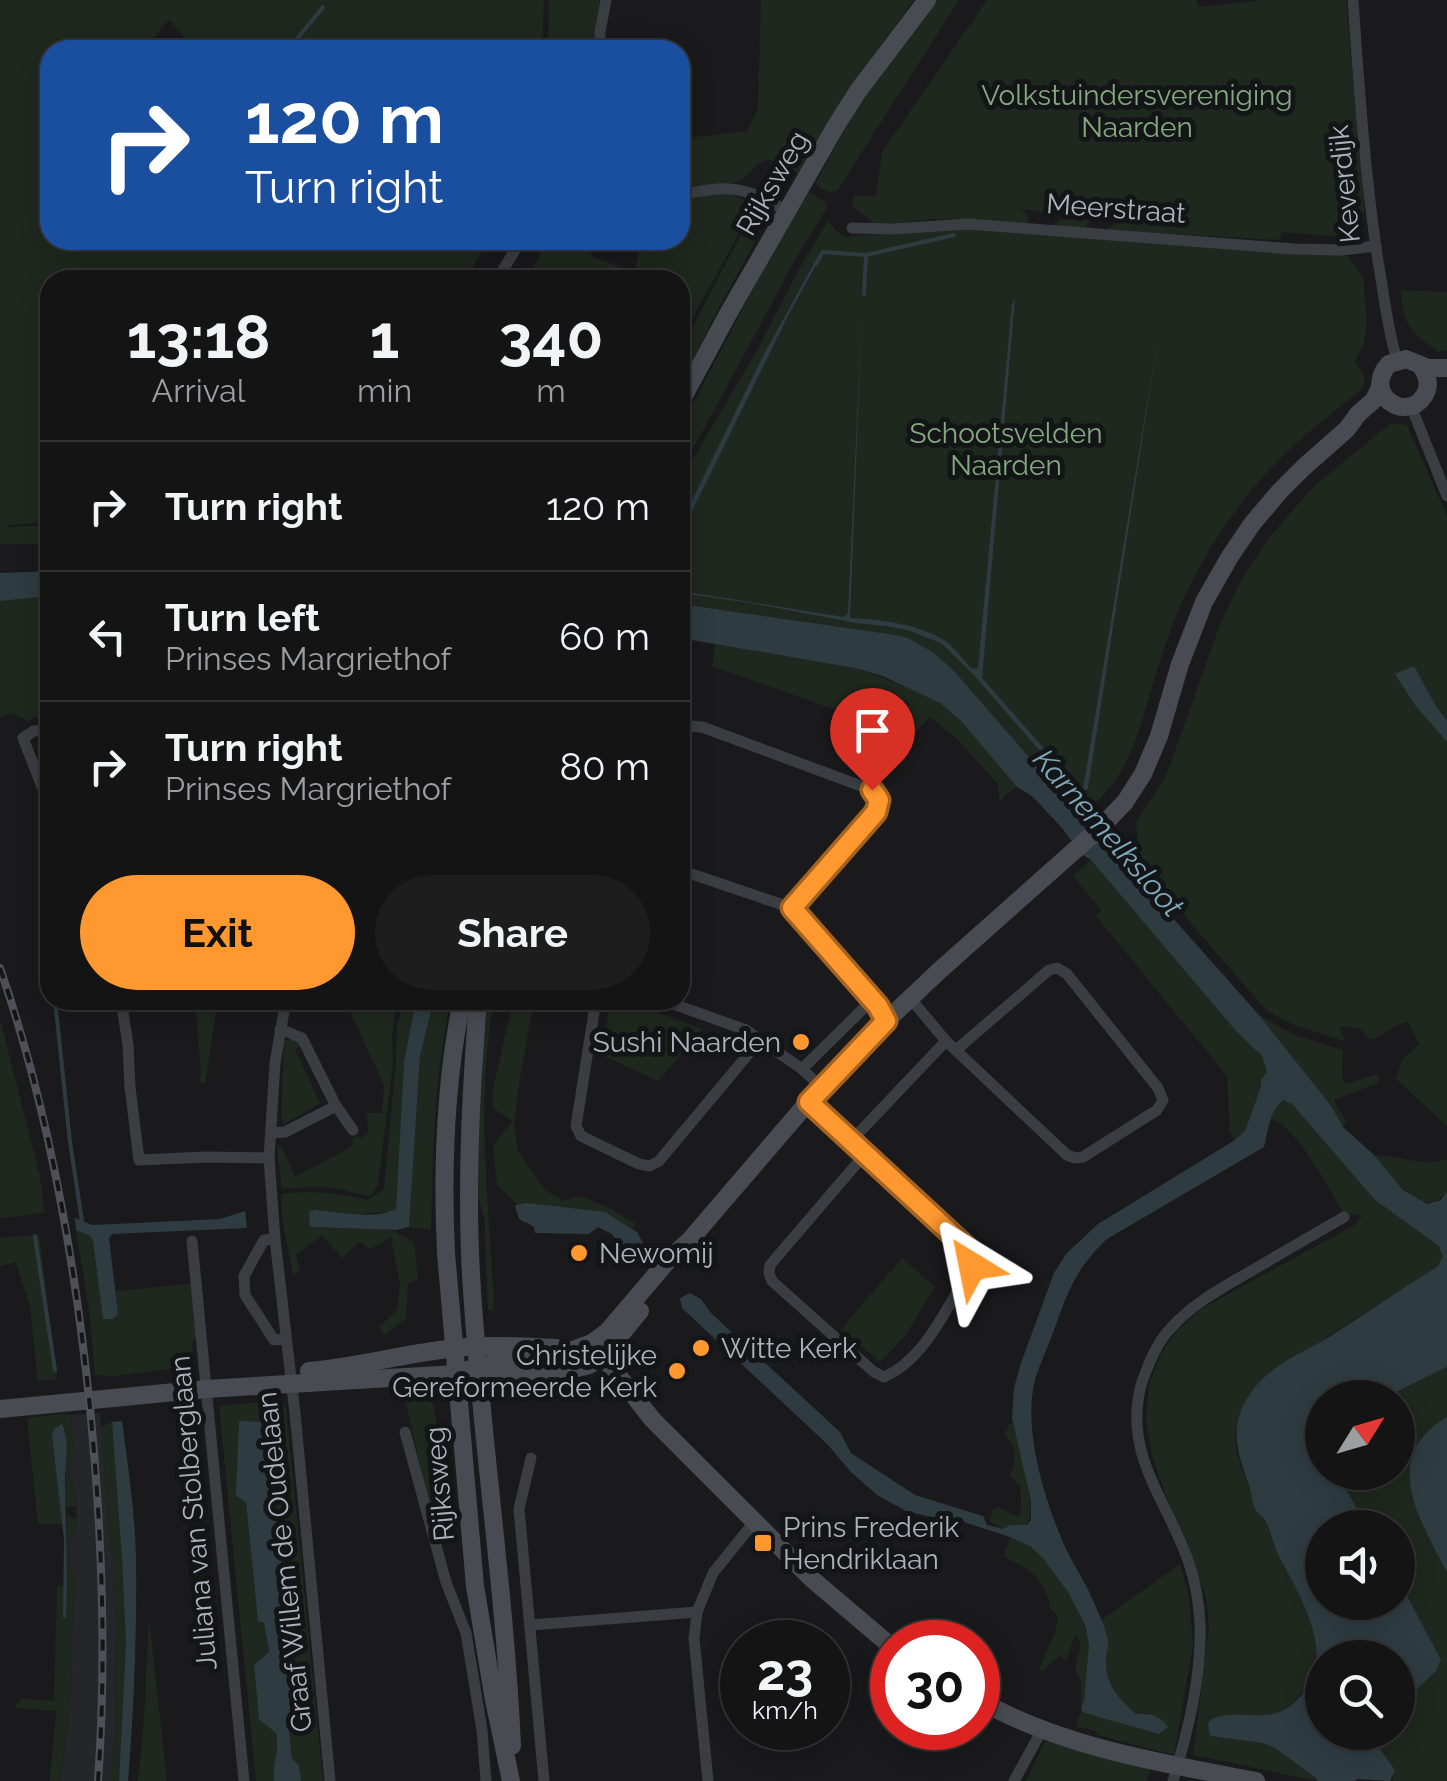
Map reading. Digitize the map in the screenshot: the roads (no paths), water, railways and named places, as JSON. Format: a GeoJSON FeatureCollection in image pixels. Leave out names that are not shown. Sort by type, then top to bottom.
{"type":"FeatureCollection","features":[{"type":"Feature","properties":{"kind":"main road","name":"Rijksweg"},"geometry":{"type":"LineString","coordinates":[[690,385],[858,91],[927,0]]}},
{"type":"Feature","properties":{"kind":"main road"},"geometry":{"type":"LineString","coordinates":[[1347,429],[1374,400],[1384,370],[1397,360],[1447,368]]}},
{"type":"Feature","properties":{"kind":"main road"},"geometry":{"type":"LineString","coordinates":[[1411,401],[1428,378],[1421,366]]}},
{"type":"Feature","properties":{"kind":"main road"},"geometry":{"type":"LineString","coordinates":[[0,1400],[33,1401],[291,1379],[479,1371],[504,1376],[589,1364],[593,1349],[607,1332],[815,1094],[910,998],[1125,802],[1160,736],[1204,602],[1252,524],[1280,491],[1347,429],[1382,409],[1411,401],[1447,379]]}},
{"type":"Feature","properties":{"kind":"main road"},"geometry":{"type":"LineString","coordinates":[[1380,386],[1384,396],[1411,401]]}},
{"type":"Feature","properties":{"kind":"main road","name":"Rijksweg"},"geometry":{"type":"LineString","coordinates":[[460,1010],[444,1160],[446,1253],[474,1586],[512,1781]]}},
{"type":"Feature","properties":{"kind":"main road","name":"Rijksweg"},"geometry":{"type":"LineString","coordinates":[[478,1010],[469,1186],[470,1263],[510,1691],[512,1781]]}},
{"type":"Feature","properties":{"kind":"main road"},"geometry":{"type":"LineString","coordinates":[[291,1379],[454,1348],[593,1349],[652,1419],[813,1580],[870,1628]]}},
{"type":"Feature","properties":{"kind":"main road"},"geometry":{"type":"LineString","coordinates":[[0,1409],[33,1401]]}},
{"type":"Feature","properties":{"kind":"main road"},"geometry":{"type":"LineString","coordinates":[[1000,1710],[1042,1730],[1175,1774],[1256,1781]]}},
{"type":"Feature","properties":{"kind":"street"},"geometry":{"type":"LineString","coordinates":[[600,40],[606,0]]}},
{"type":"Feature","properties":{"kind":"street","name":"Keverdijk"},"geometry":{"type":"LineString","coordinates":[[1353,0],[1376,246],[1397,360]]}},
{"type":"Feature","properties":{"kind":"street"},"geometry":{"type":"LineString","coordinates":[[690,193],[712,188],[742,189],[786,211]]}},
{"type":"Feature","properties":{"kind":"street","name":"Meerstraat"},"geometry":{"type":"LineString","coordinates":[[852,228],[894,230],[968,224],[1294,249],[1376,246]]}},
{"type":"Feature","properties":{"kind":"street"},"geometry":{"type":"LineString","coordinates":[[1411,401],[1447,496]]}},
{"type":"Feature","properties":{"kind":"street"},"geometry":{"type":"LineString","coordinates":[[690,726],[702,727],[872,790],[879,800],[876,812],[792,908]]}},
{"type":"Feature","properties":{"kind":"street"},"geometry":{"type":"LineString","coordinates":[[40,731],[24,738],[40,780]]}},
{"type":"Feature","properties":{"kind":"street"},"geometry":{"type":"LineString","coordinates":[[690,873],[792,908],[886,1021]]}},
{"type":"Feature","properties":{"kind":"street"},"geometry":{"type":"LineString","coordinates":[[852,1140],[895,1094],[951,1046],[1049,970],[1058,968],[1135,1059],[1163,1100],[1157,1110],[1083,1158],[1067,1155],[951,1046],[910,998]]}},
{"type":"Feature","properties":{"kind":"street"},"geometry":{"type":"LineString","coordinates":[[802,1069],[872,1000]]}},
{"type":"Feature","properties":{"kind":"street"},"geometry":{"type":"LineString","coordinates":[[123,1010],[139,1160],[270,1158]]}},
{"type":"Feature","properties":{"kind":"street","name":"Graaf Willem de Oudelaan"},"geometry":{"type":"LineString","coordinates":[[284,1010],[275,1063],[270,1158],[330,1781]]}},
{"type":"Feature","properties":{"kind":"street"},"geometry":{"type":"LineString","coordinates":[[594,1010],[577,1132],[650,1166],[659,1161],[761,1039]]}},
{"type":"Feature","properties":{"kind":"street"},"geometry":{"type":"LineString","coordinates":[[690,1010],[746,1030],[802,1069],[815,1094],[852,1140],[969,1250],[972,1266],[929,1340],[893,1373],[884,1376],[874,1372],[772,1281],[769,1274],[770,1265],[865,1154]]}},
{"type":"Feature","properties":{"kind":"street"},"geometry":{"type":"LineString","coordinates":[[280,1029],[302,1038],[336,1106],[353,1130]]}},
{"type":"Feature","properties":{"kind":"street"},"geometry":{"type":"LineString","coordinates":[[270,1134],[285,1132],[336,1106]]}},
{"type":"Feature","properties":{"kind":"street"},"geometry":{"type":"LineString","coordinates":[[1175,1774],[1198,1663],[1200,1622],[1189,1562],[1149,1477],[1140,1446],[1138,1397],[1150,1359],[1169,1330],[1200,1301],[1344,1217]]}},
{"type":"Feature","properties":{"kind":"street"},"geometry":{"type":"LineString","coordinates":[[275,1239],[264,1240],[244,1276],[246,1295],[274,1340],[286,1339]]}},
{"type":"Feature","properties":{"kind":"street","name":"Juliana van Stolberglaan"},"geometry":{"type":"LineString","coordinates":[[192,1241],[244,1781]]}},
{"type":"Feature","properties":{"kind":"street","name":"Rijksweg"},"geometry":{"type":"LineString","coordinates":[[405,1432],[446,1582],[466,1634],[486,1781]]}},
{"type":"Feature","properties":{"kind":"street"},"geometry":{"type":"LineString","coordinates":[[530,1458],[519,1509],[544,1781]]}},
{"type":"Feature","properties":{"kind":"street"},"geometry":{"type":"LineString","coordinates":[[708,1781],[694,1638],[696,1612],[714,1573],[755,1521]]}},
{"type":"Feature","properties":{"kind":"street"},"geometry":{"type":"LineString","coordinates":[[531,1625],[696,1612]]}},
{"type":"Feature","properties":{"kind":"street"},"geometry":{"type":"LineString","coordinates":[[1014,1781],[1042,1730]]}},
{"type":"Feature","properties":{"kind":"waterway"},"geometry":{"type":"LineString","coordinates":[[296,40],[323,7]]}},
{"type":"Feature","properties":{"kind":"waterway"},"geometry":{"type":"LineString","coordinates":[[815,265],[823,252],[866,255],[954,235]]}},
{"type":"Feature","properties":{"kind":"waterway"},"geometry":{"type":"LineString","coordinates":[[864,294],[866,255]]}},
{"type":"Feature","properties":{"kind":"waterway"},"geometry":{"type":"LineString","coordinates":[[56,1010],[82,1221]]}},
{"type":"Feature","properties":{"kind":"waterway"},"geometry":{"type":"LineString","coordinates":[[35,1236],[55,1370]]}},
{"type":"Feature","properties":{"kind":"railway"},"geometry":{"type":"LineString","coordinates":[[0,968],[46,1130],[84,1352],[102,1594],[98,1781]]}},
{"type":"Feature","properties":{"kind":"place","name":"Sushi Naarden"},"geometry":{"type":"Point","coordinates":[801,1042]}},
{"type":"Feature","properties":{"kind":"place","name":"Newomij"},"geometry":{"type":"Point","coordinates":[579,1253]}},
{"type":"Feature","properties":{"kind":"place","name":"Witte Kerk"},"geometry":{"type":"Point","coordinates":[701,1348]}},
{"type":"Feature","properties":{"kind":"place","name":"Christelijke Gereformeerde Kerk"},"geometry":{"type":"Point","coordinates":[677,1371]}},
{"type":"Feature","properties":{"kind":"place","name":"Prins Frederik Hendriklaan"},"geometry":{"type":"Point","coordinates":[763,1543]}},
{"type":"Feature","properties":{"kind":"park label","name":"Volkstuindersvereniging Naarden"},"geometry":{"type":"Point","coordinates":[1137,111]}},
{"type":"Feature","properties":{"kind":"park label","name":"Schootsvelden Naarden"},"geometry":{"type":"Point","coordinates":[1006,449]}},
{"type":"Feature","properties":{"kind":"water label","name":"Karnemelksloot"},"geometry":{"type":"Point","coordinates":[1108,833]}}]}
